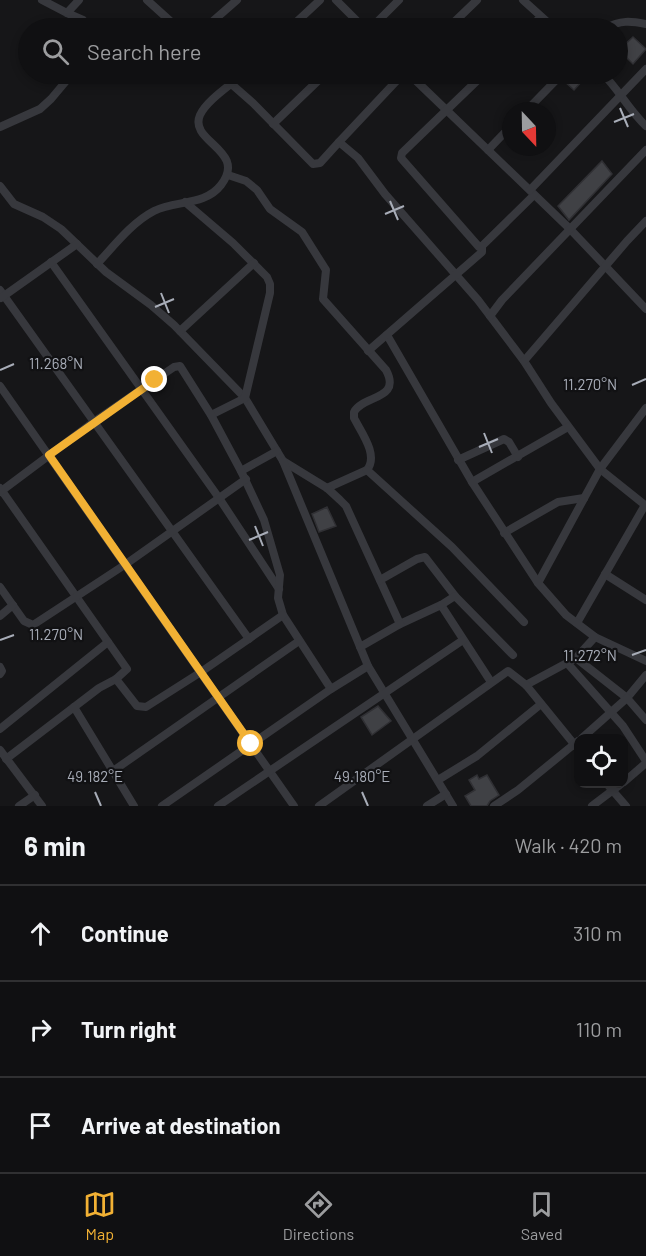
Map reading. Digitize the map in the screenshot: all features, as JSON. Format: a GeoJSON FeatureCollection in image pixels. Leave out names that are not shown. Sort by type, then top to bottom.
{"type":"FeatureCollection","features":[{"type":"Feature","properties":{"kind":"street"},"geometry":{"type":"LineString","coordinates":[[42,0],[79,18]]}},
{"type":"Feature","properties":{"kind":"street"},"geometry":{"type":"LineString","coordinates":[[68,13],[79,0]]}},
{"type":"Feature","properties":{"kind":"street"},"geometry":{"type":"LineString","coordinates":[[147,0],[167,18]]}},
{"type":"Feature","properties":{"kind":"street"},"geometry":{"type":"LineString","coordinates":[[216,18],[237,0]]}},
{"type":"Feature","properties":{"kind":"street"},"geometry":{"type":"LineString","coordinates":[[301,18],[320,0]]}},
{"type":"Feature","properties":{"kind":"street"},"geometry":{"type":"LineString","coordinates":[[336,0],[354,18]]}},
{"type":"Feature","properties":{"kind":"street"},"geometry":{"type":"LineString","coordinates":[[381,18],[399,0]]}},
{"type":"Feature","properties":{"kind":"street"},"geometry":{"type":"LineString","coordinates":[[458,18],[477,0]]}},
{"type":"Feature","properties":{"kind":"street"},"geometry":{"type":"LineString","coordinates":[[523,0],[541,17]]}},
{"type":"Feature","properties":{"kind":"street"},"geometry":{"type":"LineString","coordinates":[[628,21],[646,24]]}},
{"type":"Feature","properties":{"kind":"street"},"geometry":{"type":"LineString","coordinates":[[368,351],[482,252],[482,246],[646,69]]}},
{"type":"Feature","properties":{"kind":"street"},"geometry":{"type":"LineString","coordinates":[[0,127],[40,109],[64,84]]}},
{"type":"Feature","properties":{"kind":"street"},"geometry":{"type":"LineString","coordinates":[[273,124],[315,84]]}},
{"type":"Feature","properties":{"kind":"street"},"geometry":{"type":"LineString","coordinates":[[97,264],[142,218],[155,210],[201,199],[220,187],[228,175],[227,161],[204,134],[199,122],[206,108],[231,85],[253,103],[315,165],[320,163],[394,84]]}},
{"type":"Feature","properties":{"kind":"street"},"geometry":{"type":"LineString","coordinates":[[420,84],[570,229],[646,309]]}},
{"type":"Feature","properties":{"kind":"street"},"geometry":{"type":"LineString","coordinates":[[474,84],[400,156],[458,225],[476,244],[482,246]]}},
{"type":"Feature","properties":{"kind":"street"},"geometry":{"type":"LineString","coordinates":[[535,102],[552,84]]}},
{"type":"Feature","properties":{"kind":"street"},"geometry":{"type":"LineString","coordinates":[[612,84],[646,126]]}},
{"type":"Feature","properties":{"kind":"street"},"geometry":{"type":"LineString","coordinates":[[488,150],[502,135]]}},
{"type":"Feature","properties":{"kind":"street"},"geometry":{"type":"LineString","coordinates":[[339,142],[358,158],[399,210],[457,274],[524,361],[568,427],[600,469],[644,502],[577,623]]}},
{"type":"Feature","properties":{"kind":"street"},"geometry":{"type":"LineString","coordinates":[[490,316],[502,300],[646,150]]}},
{"type":"Feature","properties":{"kind":"street"},"geometry":{"type":"LineString","coordinates":[[228,175],[246,181],[257,190],[270,209],[302,232],[326,270],[323,299],[386,370],[391,382],[386,391],[354,409],[354,418],[370,452],[371,460],[367,470],[327,488]]}},
{"type":"Feature","properties":{"kind":"street"},"geometry":{"type":"LineString","coordinates":[[0,186],[15,204],[43,217],[61,229],[97,264],[151,305],[180,331],[245,398],[283,461],[368,666],[453,806]]}},
{"type":"Feature","properties":{"kind":"street"},"geometry":{"type":"LineString","coordinates":[[185,202],[233,243],[267,277],[270,284],[270,293],[245,398]]}},
{"type":"Feature","properties":{"kind":"street"},"geometry":{"type":"LineString","coordinates":[[524,361],[646,221]]}},
{"type":"Feature","properties":{"kind":"street"},"geometry":{"type":"LineString","coordinates":[[77,244],[1,295],[95,422],[249,639]]}},
{"type":"Feature","properties":{"kind":"street"},"geometry":{"type":"LineString","coordinates":[[51,262],[219,498],[279,589]]}},
{"type":"Feature","properties":{"kind":"street"},"geometry":{"type":"LineString","coordinates":[[180,331],[254,264]]}},
{"type":"Feature","properties":{"kind":"street"},"geometry":{"type":"LineString","coordinates":[[387,335],[458,460],[538,583],[566,615],[595,638],[646,661]]}},
{"type":"Feature","properties":{"kind":"street"},"geometry":{"type":"LineString","coordinates":[[42,806],[2,753],[116,679],[127,669],[1,490],[174,367],[180,366],[211,415],[243,475],[264,520],[276,557],[280,575],[278,602],[283,615],[331,689]]}},
{"type":"Feature","properties":{"kind":"street"},"geometry":{"type":"LineString","coordinates":[[0,386],[294,806]]}},
{"type":"Feature","properties":{"kind":"street"},"geometry":{"type":"LineString","coordinates":[[211,415],[245,398]]}},
{"type":"Feature","properties":{"kind":"street"},"geometry":{"type":"LineString","coordinates":[[538,583],[600,469],[646,408]]}},
{"type":"Feature","properties":{"kind":"street"},"geometry":{"type":"LineString","coordinates":[[472,482],[568,427]]}},
{"type":"Feature","properties":{"kind":"street"},"geometry":{"type":"LineString","coordinates":[[458,460],[504,439],[509,442],[518,457]]}},
{"type":"Feature","properties":{"kind":"street"},"geometry":{"type":"LineString","coordinates":[[0,587],[26,623],[33,625],[126,564],[219,498],[243,475],[277,452]]}},
{"type":"Feature","properties":{"kind":"street"},"geometry":{"type":"LineString","coordinates":[[283,461],[327,488],[346,506],[400,624]]}},
{"type":"Feature","properties":{"kind":"street"},"geometry":{"type":"LineString","coordinates":[[367,470],[452,547],[524,622]]}},
{"type":"Feature","properties":{"kind":"street"},"geometry":{"type":"LineString","coordinates":[[504,533],[558,502],[584,498]]}},
{"type":"Feature","properties":{"kind":"street"},"geometry":{"type":"LineString","coordinates":[[380,580],[417,559],[425,557],[455,596],[513,655]]}},
{"type":"Feature","properties":{"kind":"street"},"geometry":{"type":"LineString","coordinates":[[605,574],[646,600]]}},
{"type":"Feature","properties":{"kind":"street"},"geometry":{"type":"LineString","coordinates":[[360,647],[455,596]]}},
{"type":"Feature","properties":{"kind":"street"},"geometry":{"type":"LineString","coordinates":[[0,616],[13,605]]}},
{"type":"Feature","properties":{"kind":"street"},"geometry":{"type":"LineString","coordinates":[[441,605],[491,682]]}},
{"type":"Feature","properties":{"kind":"street"},"geometry":{"type":"LineString","coordinates":[[116,679],[137,706],[143,708],[201,672],[283,615]]}},
{"type":"Feature","properties":{"kind":"street"},"geometry":{"type":"LineString","coordinates":[[526,685],[568,664],[595,638]]}},
{"type":"Feature","properties":{"kind":"street"},"geometry":{"type":"LineString","coordinates":[[218,806],[463,640]]}},
{"type":"Feature","properties":{"kind":"street"},"geometry":{"type":"LineString","coordinates":[[113,771],[299,641]]}},
{"type":"Feature","properties":{"kind":"street"},"geometry":{"type":"LineString","coordinates":[[0,729],[108,642]]}},
{"type":"Feature","properties":{"kind":"street"},"geometry":{"type":"LineString","coordinates":[[576,658],[627,698],[646,720]]}},
{"type":"Feature","properties":{"kind":"street"},"geometry":{"type":"LineString","coordinates":[[568,664],[612,713],[646,762],[628,778]]}},
{"type":"Feature","properties":{"kind":"street"},"geometry":{"type":"LineString","coordinates":[[162,806],[368,666]]}},
{"type":"Feature","properties":{"kind":"street"},"geometry":{"type":"LineString","coordinates":[[0,667],[2,671],[0,674]]}},
{"type":"Feature","properties":{"kind":"street"},"geometry":{"type":"LineString","coordinates":[[319,806],[509,671],[526,685],[574,739]]}},
{"type":"Feature","properties":{"kind":"street"},"geometry":{"type":"LineString","coordinates":[[588,734],[627,698],[646,675]]}},
{"type":"Feature","properties":{"kind":"street"},"geometry":{"type":"LineString","coordinates":[[438,780],[477,756],[541,704]]}},
{"type":"Feature","properties":{"kind":"street"},"geometry":{"type":"LineString","coordinates":[[74,707],[134,806]]}},
{"type":"Feature","properties":{"kind":"street"},"geometry":{"type":"LineString","coordinates":[[494,806],[574,746]]}},
{"type":"Feature","properties":{"kind":"street"},"geometry":{"type":"LineString","coordinates":[[592,806],[609,788]]}},
{"type":"Feature","properties":{"kind":"street"},"geometry":{"type":"LineString","coordinates":[[611,788],[626,806]]}},
{"type":"Feature","properties":{"kind":"street"},"geometry":{"type":"LineString","coordinates":[[427,806],[446,794]]}},
{"type":"Feature","properties":{"kind":"street"},"geometry":{"type":"LineString","coordinates":[[19,806],[34,795]]}},
{"type":"Feature","properties":{"kind":"building"},"geometry":{"type":"Polygon","coordinates":[[[633,37],[646,49],[633,64],[628,59],[628,42],[633,37]]]}},
{"type":"Feature","properties":{"kind":"building"},"geometry":{"type":"Polygon","coordinates":[[[567,84],[579,84],[574,90],[567,84]]]}},
{"type":"Feature","properties":{"kind":"building"},"geometry":{"type":"Polygon","coordinates":[[[602,161],[612,174],[569,220],[558,206],[602,161]]]}},
{"type":"Feature","properties":{"kind":"building"},"geometry":{"type":"Polygon","coordinates":[[[327,507],[336,526],[319,532],[312,514],[327,507]]]}},
{"type":"Feature","properties":{"kind":"building"},"geometry":{"type":"Polygon","coordinates":[[[378,706],[391,721],[372,735],[361,717],[378,706]]]}},
{"type":"Feature","properties":{"kind":"building"},"geometry":{"type":"Polygon","coordinates":[[[477,775],[479,779],[487,775],[499,795],[487,806],[471,806],[465,796],[475,790],[469,780],[477,775]]]}},
{"type":"Feature","properties":{"kind":"route"},"geometry":{"type":"LineString","coordinates":[[155,380],[49,455],[251,744]]}}]}
